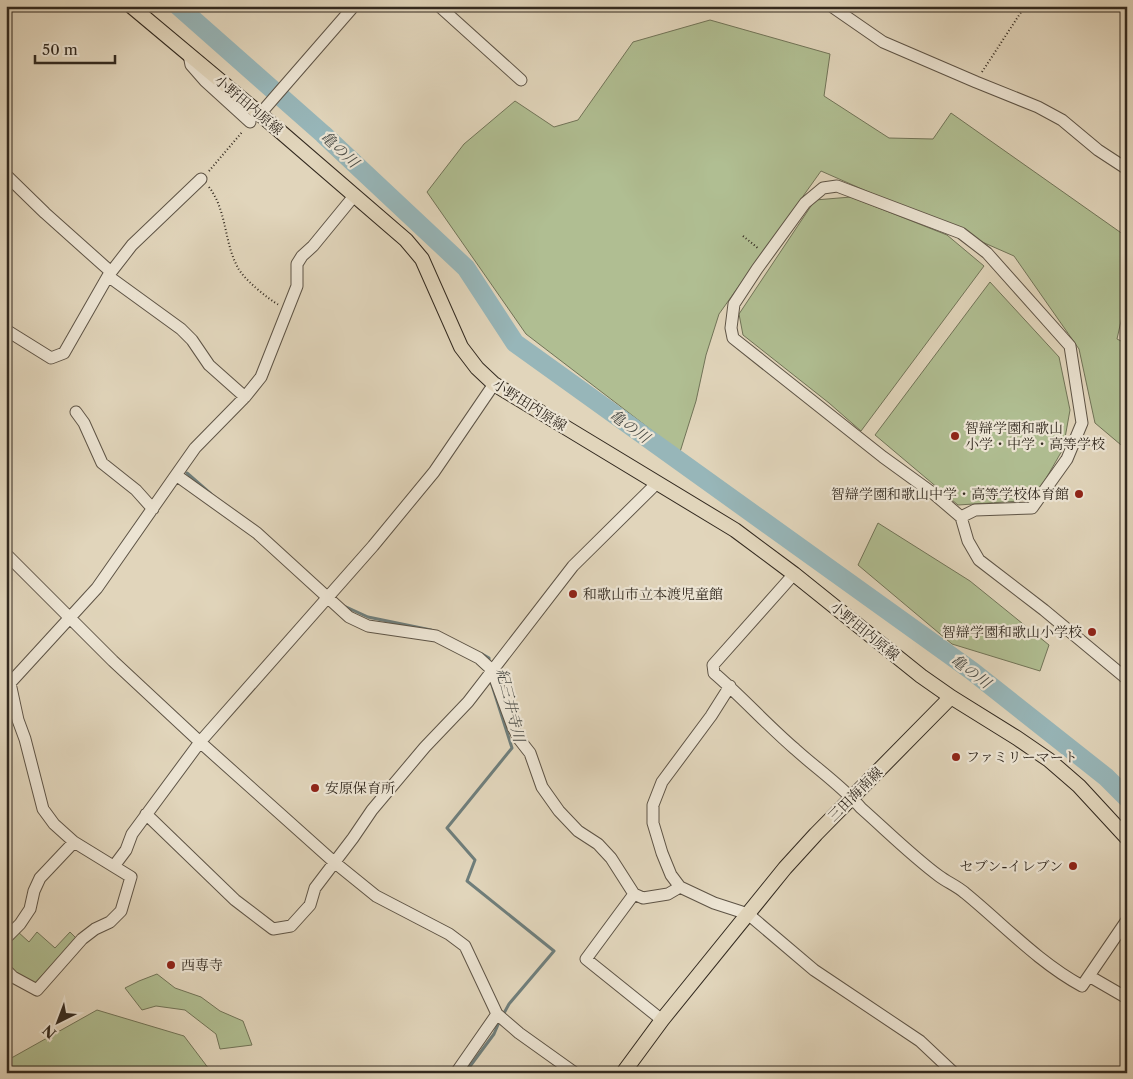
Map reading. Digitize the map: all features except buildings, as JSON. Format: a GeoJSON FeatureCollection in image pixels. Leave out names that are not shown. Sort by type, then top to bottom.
{"type":"FeatureCollection","features":[{"type":"Feature","properties":{"kind":"main road","name":"小野田内原線"},"geometry":{"type":"LineString","coordinates":[[131,6],[406,240],[422,259],[461,347],[477,368],[494,384],[735,530],[794,574],[921,676],[951,697]]}},
{"type":"Feature","properties":{"kind":"main road","name":"三田海南線"},"geometry":{"type":"LineString","coordinates":[[629,1071],[662,1020],[785,868],[951,697]]}},
{"type":"Feature","properties":{"kind":"main road"},"geometry":{"type":"LineString","coordinates":[[951,697],[1049,760],[1079,786],[1127,838]]}},
{"type":"Feature","properties":{"kind":"street"},"geometry":{"type":"LineString","coordinates":[[258,115],[354,6]]}},
{"type":"Feature","properties":{"kind":"street"},"geometry":{"type":"LineString","coordinates":[[439,6],[521,80]]}},
{"type":"Feature","properties":{"kind":"street"},"geometry":{"type":"LineString","coordinates":[[831,6],[883,42],[1038,107],[1062,120],[1098,150],[1127,169]]}},
{"type":"Feature","properties":{"kind":"street"},"geometry":{"type":"LineString","coordinates":[[6,175],[109,274],[181,329],[192,340],[209,366],[245,397]]}},
{"type":"Feature","properties":{"kind":"street"},"geometry":{"type":"LineString","coordinates":[[6,330],[51,358],[64,353],[109,274],[132,244],[201,179]]}},
{"type":"Feature","properties":{"kind":"street"},"geometry":{"type":"LineString","coordinates":[[961,518],[975,510],[1032,508],[1067,459],[1082,423],[1070,346],[987,253],[961,233],[838,186],[823,188],[805,203],[734,304],[731,328],[733,338],[883,457],[934,494],[961,518],[968,541],[980,560],[1127,679]]}},
{"type":"Feature","properties":{"kind":"street"},"geometry":{"type":"LineString","coordinates":[[6,970],[13,977],[37,990],[82,939],[95,929],[110,922],[121,911],[131,877],[74,842],[54,824],[43,809],[10,684],[97,588],[196,448],[245,397],[261,376],[297,286],[297,264],[354,196]]}},
{"type":"Feature","properties":{"kind":"street"},"geometry":{"type":"LineString","coordinates":[[114,866],[126,850],[132,834],[200,742],[373,546],[434,472],[494,384]]}},
{"type":"Feature","properties":{"kind":"street"},"geometry":{"type":"LineString","coordinates":[[76,412],[84,423],[102,463],[121,477],[153,509]]}},
{"type":"Feature","properties":{"kind":"street"},"geometry":{"type":"LineString","coordinates":[[176,476],[256,533],[296,567],[326,598],[349,617],[368,626],[436,636],[479,658],[492,670],[513,727],[519,739],[530,753],[542,787],[559,811],[578,832],[598,844],[611,858],[634,894],[643,898],[668,894],[680,887]]}},
{"type":"Feature","properties":{"kind":"street"},"geometry":{"type":"LineString","coordinates":[[146,814],[235,900],[273,929],[290,926],[310,905],[315,888],[372,810],[425,747],[468,702],[573,566],[657,483]]}},
{"type":"Feature","properties":{"kind":"street"},"geometry":{"type":"LineString","coordinates":[[6,554],[69,618],[200,742],[334,862],[376,896],[449,934],[465,946],[497,1014],[519,1033],[575,1073]]}},
{"type":"Feature","properties":{"kind":"street"},"geometry":{"type":"LineString","coordinates":[[794,574],[713,665],[714,673],[794,748],[928,867],[963,891],[1011,933],[1069,979],[1082,986],[1127,920]]}},
{"type":"Feature","properties":{"kind":"street"},"geometry":{"type":"LineString","coordinates":[[730,686],[711,716],[662,782],[653,805],[653,823],[671,875],[680,887],[714,903],[748,914],[814,970],[920,1040],[954,1073]]}},
{"type":"Feature","properties":{"kind":"street"},"geometry":{"type":"LineString","coordinates":[[6,938],[20,924],[30,910],[34,890],[40,878],[74,842]]}},
{"type":"Feature","properties":{"kind":"street"},"geometry":{"type":"LineString","coordinates":[[634,894],[586,959],[662,1020]]}},
{"type":"Feature","properties":{"kind":"street"},"geometry":{"type":"LineString","coordinates":[[1089,976],[1127,998]]}},
{"type":"Feature","properties":{"kind":"street"},"geometry":{"type":"LineString","coordinates":[[456,1073],[497,1014]]}},
{"type":"Feature","properties":{"kind":"path"},"geometry":{"type":"LineString","coordinates":[[976,82],[1025,6]]}},
{"type":"Feature","properties":{"kind":"path"},"geometry":{"type":"LineString","coordinates":[[258,115],[201,179],[217,198],[237,268],[270,300],[287,310]]}},
{"type":"Feature","properties":{"kind":"path"},"geometry":{"type":"LineString","coordinates":[[743,236],[767,255]]}},
{"type":"Feature","properties":{"kind":"green space"},"geometry":{"type":"Polygon","coordinates":[[[710,20],[830,54],[824,96],[889,138],[933,139],[951,113],[1127,237],[1127,294],[1117,339],[1127,344],[1127,450],[1095,423],[1079,349],[1014,256],[821,171],[719,314],[706,355],[696,401],[680,452],[526,334],[427,192],[464,144],[515,101],[554,127],[578,120],[633,42],[710,20]]]}},
{"type":"Feature","properties":{"kind":"green space"},"geometry":{"type":"Polygon","coordinates":[[[851,197],[947,235],[984,266],[861,431],[829,403],[743,335],[739,314],[815,200],[851,197]]]}},
{"type":"Feature","properties":{"kind":"green space"},"geometry":{"type":"Polygon","coordinates":[[[990,282],[1059,357],[1070,410],[1063,449],[1037,494],[1020,501],[958,505],[875,435],[990,282]]]}},
{"type":"Feature","properties":{"kind":"green space"},"geometry":{"type":"Polygon","coordinates":[[[878,523],[970,581],[1049,645],[1040,671],[952,644],[858,565],[878,523]]]}},
{"type":"Feature","properties":{"kind":"green space"},"geometry":{"type":"Polygon","coordinates":[[[17,931],[29,942],[37,932],[55,948],[70,932],[76,938],[34,984],[22,978],[6,964],[6,944],[17,931]]]}},
{"type":"Feature","properties":{"kind":"green space"},"geometry":{"type":"Polygon","coordinates":[[[157,974],[175,988],[201,997],[220,1011],[243,1021],[252,1045],[220,1049],[216,1034],[185,1010],[156,1006],[142,1010],[125,988],[157,974]]]}},
{"type":"Feature","properties":{"kind":"green space"},"geometry":{"type":"Polygon","coordinates":[[[97,1010],[184,1036],[212,1073],[6,1073],[6,1061],[97,1010]]]}},
{"type":"Feature","properties":{"kind":"waterway","name":"亀の川"},"geometry":{"type":"LineString","coordinates":[[178,6],[323,134],[466,268],[515,343],[972,671],[1106,777],[1127,798]]}},
{"type":"Feature","properties":{"kind":"waterway","name":"紀三井寺川"},"geometry":{"type":"LineString","coordinates":[[187,473],[211,494]]}},
{"type":"Feature","properties":{"kind":"waterway","name":"紀三井寺川"},"geometry":{"type":"LineString","coordinates":[[344,606],[368,617],[431,630]]}},
{"type":"Feature","properties":{"kind":"waterway","name":"紀三井寺川"},"geometry":{"type":"LineString","coordinates":[[482,654],[489,658],[489,663]]}},
{"type":"Feature","properties":{"kind":"waterway","name":"紀三井寺川"},"geometry":{"type":"LineString","coordinates":[[491,682],[512,748],[447,828],[475,860],[467,881],[554,951],[509,1004],[503,1015]]}},
{"type":"Feature","properties":{"kind":"waterway","name":"紀三井寺川"},"geometry":{"type":"LineString","coordinates":[[465,1073],[494,1034],[500,1020]]}},
{"type":"Feature","properties":{"kind":"place","name":"智辯学園和歌山 小学・中学・高等学校"},"geometry":{"type":"Point","coordinates":[955,436]}},
{"type":"Feature","properties":{"kind":"place","name":"智辯学園和歌山中学・高等学校体育館"},"geometry":{"type":"Point","coordinates":[1079,494]}},
{"type":"Feature","properties":{"kind":"place","name":"和歌山市立本渡児童館"},"geometry":{"type":"Point","coordinates":[573,594]}},
{"type":"Feature","properties":{"kind":"place","name":"智辯学園和歌山小学校"},"geometry":{"type":"Point","coordinates":[1092,632]}},
{"type":"Feature","properties":{"kind":"place","name":"ファミリーマート"},"geometry":{"type":"Point","coordinates":[956,757]}},
{"type":"Feature","properties":{"kind":"place","name":"安原保育所"},"geometry":{"type":"Point","coordinates":[315,788]}},
{"type":"Feature","properties":{"kind":"place","name":"セブン-イレブン"},"geometry":{"type":"Point","coordinates":[1073,866]}},
{"type":"Feature","properties":{"kind":"place","name":"西専寺"},"geometry":{"type":"Point","coordinates":[171,965]}}]}
